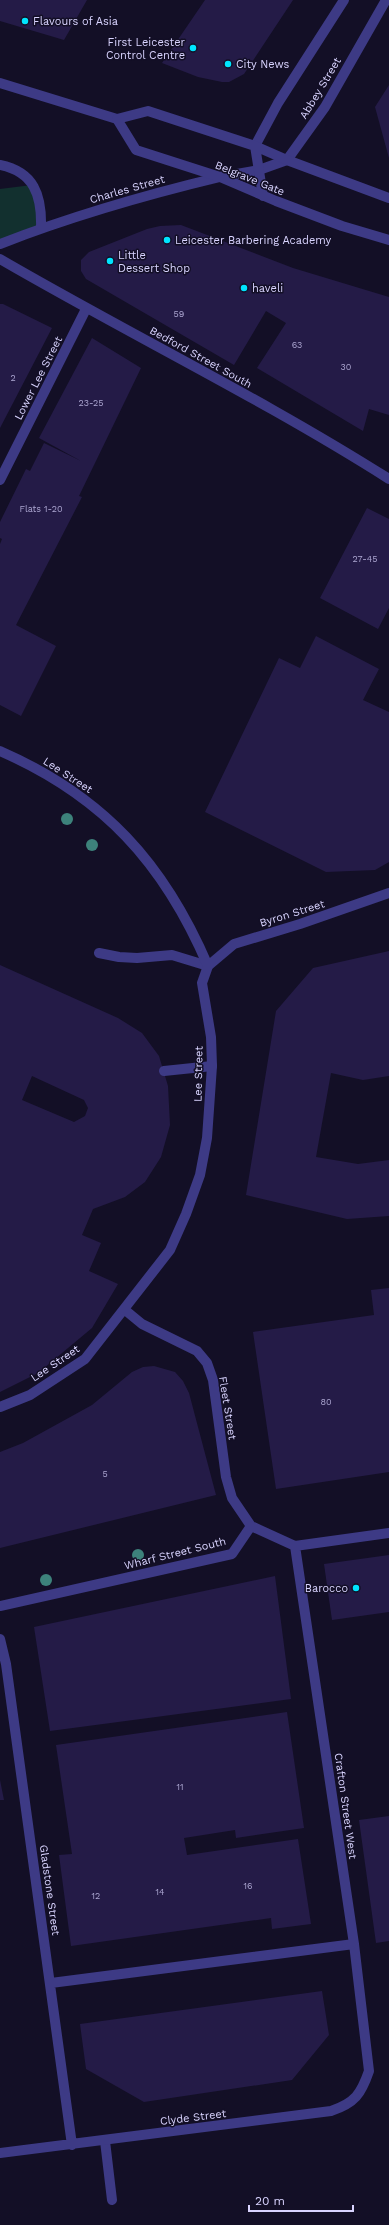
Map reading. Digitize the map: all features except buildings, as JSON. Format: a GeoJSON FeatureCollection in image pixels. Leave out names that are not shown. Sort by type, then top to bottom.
{"type":"FeatureCollection","features":[{"type":"Feature","properties":{"kind":"street"},"geometry":{"type":"LineString","coordinates":[[262,196],[255,146],[278,103],[344,0]]}},
{"type":"Feature","properties":{"kind":"street","name":"Abbey Street"},"geometry":{"type":"LineString","coordinates":[[287,160],[325,107],[386,0]]}},
{"type":"Feature","properties":{"kind":"street"},"geometry":{"type":"LineString","coordinates":[[2,87],[117,119],[148,111],[255,146],[287,160],[389,198]]}},
{"type":"Feature","properties":{"kind":"street","name":"Belgrave Gate"},"geometry":{"type":"LineString","coordinates":[[117,119],[136,150],[220,177],[262,196],[342,226],[389,240]]}},
{"type":"Feature","properties":{"kind":"street"},"geometry":{"type":"LineString","coordinates":[[220,177],[259,170],[287,160]]}},
{"type":"Feature","properties":{"kind":"street"},"geometry":{"type":"LineString","coordinates":[[0,165],[16,169],[30,180],[40,200],[41,228]]}},
{"type":"Feature","properties":{"kind":"street","name":"Charles Street"},"geometry":{"type":"LineString","coordinates":[[0,244],[41,228],[126,200],[220,177]]}},
{"type":"Feature","properties":{"kind":"street","name":"Bedford Street South"},"geometry":{"type":"LineString","coordinates":[[0,259],[86,309],[186,360],[389,479]]}},
{"type":"Feature","properties":{"kind":"street","name":"Lower Lee Street"},"geometry":{"type":"LineString","coordinates":[[0,480],[86,309]]}},
{"type":"Feature","properties":{"kind":"street","name":"Lee Street"},"geometry":{"type":"LineString","coordinates":[[0,751],[50,776],[81,797],[110,820],[130,840],[172,894],[192,927],[208,966],[202,983],[211,1037],[212,1066],[207,1138],[200,1176],[186,1214],[170,1250],[125,1310],[85,1359],[30,1395],[0,1407]]}},
{"type":"Feature","properties":{"kind":"street","name":"Byron Street"},"geometry":{"type":"LineString","coordinates":[[208,966],[234,944],[300,924],[389,893]]}},
{"type":"Feature","properties":{"kind":"street"},"geometry":{"type":"LineString","coordinates":[[99,953],[119,957],[137,958],[172,955],[208,966]]}},
{"type":"Feature","properties":{"kind":"street"},"geometry":{"type":"LineString","coordinates":[[164,1071],[212,1066]]}},
{"type":"Feature","properties":{"kind":"street","name":"Fleet Street"},"geometry":{"type":"LineString","coordinates":[[125,1310],[142,1324],[197,1351],[207,1363],[213,1380],[226,1477],[232,1498],[251,1526]]}},
{"type":"Feature","properties":{"kind":"street"},"geometry":{"type":"LineString","coordinates":[[251,1526],[295,1546],[389,1533]]}},
{"type":"Feature","properties":{"kind":"street","name":"Wharf Street South"},"geometry":{"type":"LineString","coordinates":[[0,1606],[232,1554],[251,1526]]}},
{"type":"Feature","properties":{"kind":"street","name":"Crafton Street West"},"geometry":{"type":"LineString","coordinates":[[295,1546],[354,1944],[369,2071]]}},
{"type":"Feature","properties":{"kind":"street","name":"Gladstone Street"},"geometry":{"type":"LineString","coordinates":[[0,1640],[6,1664],[51,1983],[58,2047],[72,2145]]}},
{"type":"Feature","properties":{"kind":"street"},"geometry":{"type":"LineString","coordinates":[[51,1983],[354,1944]]}},
{"type":"Feature","properties":{"kind":"street","name":"Clyde Street"},"geometry":{"type":"LineString","coordinates":[[0,2153],[331,2111],[348,2105],[362,2089],[369,2071]]}},
{"type":"Feature","properties":{"kind":"street"},"geometry":{"type":"LineString","coordinates":[[105,2140],[112,2200]]}},
{"type":"Feature","properties":{"kind":"green space"},"geometry":{"type":"Polygon","coordinates":[[[32,185],[41,228],[0,244],[0,189],[32,185]]]}},
{"type":"Feature","properties":{"kind":"place","name":"Flavours of Asia"},"geometry":{"type":"Point","coordinates":[25,21]}},
{"type":"Feature","properties":{"kind":"place","name":"First Leicester Control Centre"},"geometry":{"type":"Point","coordinates":[193,48]}},
{"type":"Feature","properties":{"kind":"place","name":"City News"},"geometry":{"type":"Point","coordinates":[228,64]}},
{"type":"Feature","properties":{"kind":"place","name":"Leicester Barbering Academy"},"geometry":{"type":"Point","coordinates":[167,240]}},
{"type":"Feature","properties":{"kind":"place","name":"Little Dessert Shop"},"geometry":{"type":"Point","coordinates":[110,261]}},
{"type":"Feature","properties":{"kind":"place","name":"haveli"},"geometry":{"type":"Point","coordinates":[244,288]}},
{"type":"Feature","properties":{"kind":"place","name":"Barocco"},"geometry":{"type":"Point","coordinates":[356,1588]}}]}
